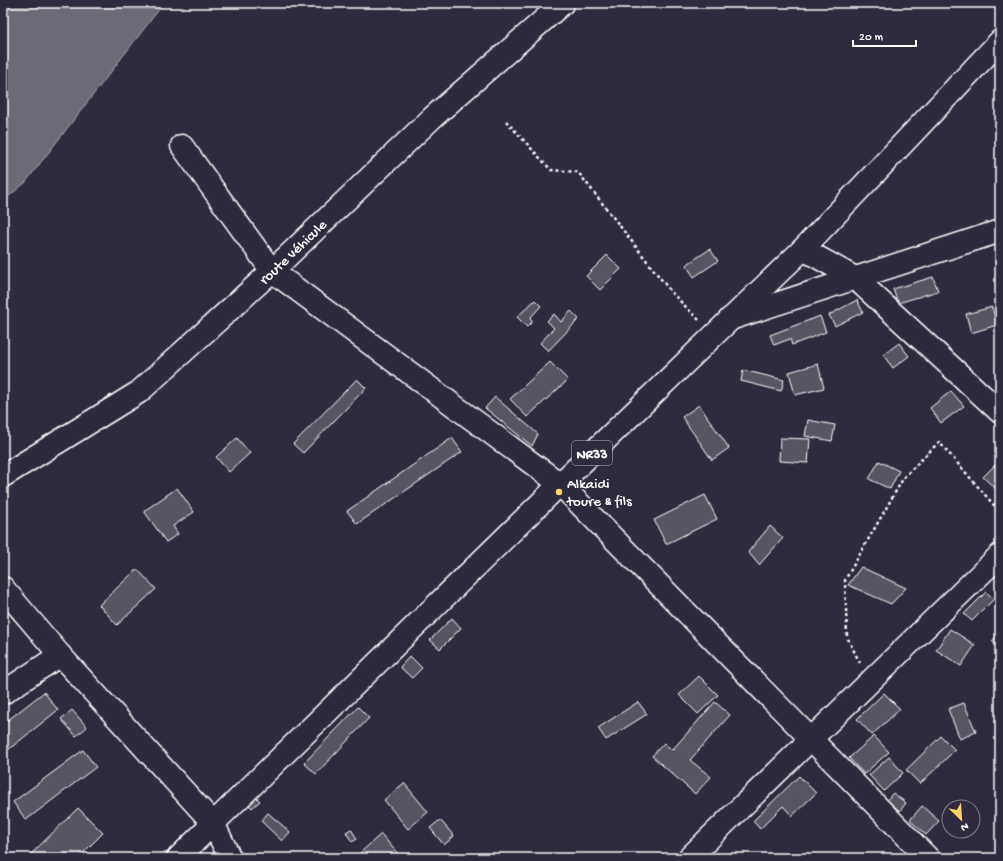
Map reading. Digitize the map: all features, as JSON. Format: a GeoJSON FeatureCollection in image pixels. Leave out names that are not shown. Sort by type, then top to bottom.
{"type":"FeatureCollection","features":[{"type":"Feature","properties":{"kind":"street","name":"route véhicule"},"geometry":{"type":"LineString","coordinates":[[3,476],[139,392],[272,271],[432,118],[563,3]]}},
{"type":"Feature","properties":{"kind":"street","name":"NR33"},"geometry":{"type":"LineString","coordinates":[[178,858],[560,484],[803,249],[1000,41]]}},
{"type":"Feature","properties":{"kind":"street"},"geometry":{"type":"LineString","coordinates":[[182,146],[272,271],[560,484],[928,858]]}},
{"type":"Feature","properties":{"kind":"street"},"geometry":{"type":"LineString","coordinates":[[730,319],[1000,231]]}},
{"type":"Feature","properties":{"kind":"street"},"geometry":{"type":"LineString","coordinates":[[803,249],[855,278],[1000,412]]}},
{"type":"Feature","properties":{"kind":"street"},"geometry":{"type":"LineString","coordinates":[[689,858],[1000,555]]}},
{"type":"Feature","properties":{"kind":"street"},"geometry":{"type":"LineString","coordinates":[[3,588],[60,655],[213,824],[230,858]]}},
{"type":"Feature","properties":{"kind":"street"},"geometry":{"type":"LineString","coordinates":[[3,693],[60,655]]}},
{"type":"Feature","properties":{"kind":"path"},"geometry":{"type":"LineString","coordinates":[[506,121],[551,170],[578,172],[671,292],[715,334]]}},
{"type":"Feature","properties":{"kind":"path"},"geometry":{"type":"LineString","coordinates":[[870,681],[847,637],[845,580],[904,477],[939,442],[1000,512]]}},
{"type":"Feature","properties":{"kind":"shaded area"},"geometry":{"type":"Polygon","coordinates":[[[3,3],[164,3],[25,183],[3,201],[3,3]]]}},
{"type":"Feature","properties":{"kind":"building"},"geometry":{"type":"Polygon","coordinates":[[[710,249],[718,261],[694,277],[686,265],[710,249]]]}},
{"type":"Feature","properties":{"kind":"building"},"geometry":{"type":"Polygon","coordinates":[[[607,255],[621,269],[600,290],[586,276],[607,255]]]}},
{"type":"Feature","properties":{"kind":"building"},"geometry":{"type":"Polygon","coordinates":[[[933,277],[938,291],[898,303],[893,289],[933,277]]]}},
{"type":"Feature","properties":{"kind":"building"},"geometry":{"type":"Polygon","coordinates":[[[535,300],[541,306],[530,318],[533,321],[527,327],[517,317],[535,300]]]}},
{"type":"Feature","properties":{"kind":"building"},"geometry":{"type":"Polygon","coordinates":[[[857,300],[863,312],[835,326],[829,315],[857,300]]]}},
{"type":"Feature","properties":{"kind":"building"},"geometry":{"type":"Polygon","coordinates":[[[992,307],[997,325],[971,333],[966,314],[992,307]]]}},
{"type":"Feature","properties":{"kind":"building"},"geometry":{"type":"Polygon","coordinates":[[[571,311],[579,319],[548,351],[540,343],[554,328],[547,321],[554,314],[561,322],[571,311]]]}},
{"type":"Feature","properties":{"kind":"building"},"geometry":{"type":"Polygon","coordinates":[[[820,316],[826,332],[792,345],[790,339],[774,345],[770,335],[820,316]]]}},
{"type":"Feature","properties":{"kind":"building"},"geometry":{"type":"Polygon","coordinates":[[[899,343],[909,356],[893,368],[883,355],[899,343]]]}},
{"type":"Feature","properties":{"kind":"building"},"geometry":{"type":"Polygon","coordinates":[[[550,362],[568,380],[527,417],[510,399],[550,362]]]}},
{"type":"Feature","properties":{"kind":"building"},"geometry":{"type":"Polygon","coordinates":[[[818,364],[824,388],[795,395],[789,372],[818,364]]]}},
{"type":"Feature","properties":{"kind":"building"},"geometry":{"type":"Polygon","coordinates":[[[743,370],[784,380],[781,391],[741,381],[743,370]]]}},
{"type":"Feature","properties":{"kind":"building"},"geometry":{"type":"Polygon","coordinates":[[[357,379],[366,388],[303,453],[293,444],[357,379]]]}},
{"type":"Feature","properties":{"kind":"building"},"geometry":{"type":"Polygon","coordinates":[[[951,391],[964,406],[941,423],[930,408],[951,391]]]}},
{"type":"Feature","properties":{"kind":"building"},"geometry":{"type":"Polygon","coordinates":[[[495,397],[538,434],[532,446],[485,408],[495,397]]]}},
{"type":"Feature","properties":{"kind":"building"},"geometry":{"type":"Polygon","coordinates":[[[699,405],[729,448],[712,460],[682,417],[699,405]]]}},
{"type":"Feature","properties":{"kind":"building"},"geometry":{"type":"Polygon","coordinates":[[[808,420],[835,425],[832,441],[805,436],[808,420]]]}},
{"type":"Feature","properties":{"kind":"building"},"geometry":{"type":"Polygon","coordinates":[[[237,438],[250,453],[229,472],[216,457],[237,438]]]}},
{"type":"Feature","properties":{"kind":"building"},"geometry":{"type":"Polygon","coordinates":[[[452,438],[462,452],[357,524],[347,511],[452,438]]]}},
{"type":"Feature","properties":{"kind":"building"},"geometry":{"type":"Polygon","coordinates":[[[780,438],[810,439],[808,463],[779,461],[780,438]]]}},
{"type":"Feature","properties":{"kind":"building"},"geometry":{"type":"Polygon","coordinates":[[[1000,460],[1000,493],[983,477],[1000,460]]]}},
{"type":"Feature","properties":{"kind":"building"},"geometry":{"type":"Polygon","coordinates":[[[879,461],[899,471],[890,489],[869,479],[879,461]]]}},
{"type":"Feature","properties":{"kind":"building"},"geometry":{"type":"Polygon","coordinates":[[[177,488],[194,512],[173,526],[178,534],[166,542],[144,511],[177,488]]]}},
{"type":"Feature","properties":{"kind":"building"},"geometry":{"type":"Polygon","coordinates":[[[705,495],[717,519],[666,544],[654,520],[705,495]]]}},
{"type":"Feature","properties":{"kind":"building"},"geometry":{"type":"Polygon","coordinates":[[[770,526],[783,538],[759,565],[748,552],[770,526]]]}},
{"type":"Feature","properties":{"kind":"building"},"geometry":{"type":"Polygon","coordinates":[[[861,567],[906,588],[891,604],[848,585],[861,567]]]}},
{"type":"Feature","properties":{"kind":"building"},"geometry":{"type":"Polygon","coordinates":[[[137,569],[156,589],[117,625],[99,605],[137,569]]]}},
{"type":"Feature","properties":{"kind":"building"},"geometry":{"type":"Polygon","coordinates":[[[986,592],[994,599],[972,621],[964,614],[986,592]]]}},
{"type":"Feature","properties":{"kind":"building"},"geometry":{"type":"Polygon","coordinates":[[[452,618],[461,628],[440,649],[430,640],[452,618]]]}},
{"type":"Feature","properties":{"kind":"building"},"geometry":{"type":"Polygon","coordinates":[[[950,629],[975,645],[961,666],[936,650],[950,629]]]}},
{"type":"Feature","properties":{"kind":"building"},"geometry":{"type":"Polygon","coordinates":[[[1000,633],[1000,649],[992,641],[1000,633]]]}},
{"type":"Feature","properties":{"kind":"building"},"geometry":{"type":"Polygon","coordinates":[[[410,656],[422,668],[412,678],[400,667],[410,656]]]}},
{"type":"Feature","properties":{"kind":"building"},"geometry":{"type":"Polygon","coordinates":[[[699,676],[718,695],[698,714],[679,695],[699,676]]]}},
{"type":"Feature","properties":{"kind":"building"},"geometry":{"type":"Polygon","coordinates":[[[44,692],[58,710],[3,754],[3,724],[44,692]]]}},
{"type":"Feature","properties":{"kind":"building"},"geometry":{"type":"Polygon","coordinates":[[[884,693],[900,709],[872,735],[857,719],[884,693]]]}},
{"type":"Feature","properties":{"kind":"building"},"geometry":{"type":"Polygon","coordinates":[[[638,702],[647,714],[606,740],[598,728],[638,702]]]}},
{"type":"Feature","properties":{"kind":"building"},"geometry":{"type":"Polygon","coordinates":[[[715,702],[730,715],[690,760],[711,777],[695,794],[652,756],[664,743],[672,750],[715,702]]]}},
{"type":"Feature","properties":{"kind":"building"},"geometry":{"type":"Polygon","coordinates":[[[964,703],[976,732],[960,739],[948,709],[964,703]]]}},
{"type":"Feature","properties":{"kind":"building"},"geometry":{"type":"Polygon","coordinates":[[[358,707],[369,718],[316,774],[304,763],[358,707]]]}},
{"type":"Feature","properties":{"kind":"building"},"geometry":{"type":"Polygon","coordinates":[[[72,710],[87,727],[76,736],[61,719],[72,710]]]}},
{"type":"Feature","properties":{"kind":"building"},"geometry":{"type":"Polygon","coordinates":[[[874,736],[889,752],[864,774],[849,758],[874,736]]]}},
{"type":"Feature","properties":{"kind":"building"},"geometry":{"type":"Polygon","coordinates":[[[941,736],[955,750],[920,784],[906,770],[941,736]]]}},
{"type":"Feature","properties":{"kind":"building"},"geometry":{"type":"Polygon","coordinates":[[[83,750],[96,767],[26,820],[13,802],[83,750]]]}},
{"type":"Feature","properties":{"kind":"building"},"geometry":{"type":"Polygon","coordinates":[[[889,757],[903,773],[884,791],[869,775],[889,757]]]}},
{"type":"Feature","properties":{"kind":"building"},"geometry":{"type":"Polygon","coordinates":[[[799,776],[816,793],[792,816],[783,806],[760,829],[753,821],[799,776]]]}},
{"type":"Feature","properties":{"kind":"building"},"geometry":{"type":"Polygon","coordinates":[[[404,783],[428,812],[408,829],[384,800],[404,783]]]}},
{"type":"Feature","properties":{"kind":"building"},"geometry":{"type":"Polygon","coordinates":[[[893,793],[906,803],[900,811],[887,800],[893,793]]]}},
{"type":"Feature","properties":{"kind":"building"},"geometry":{"type":"Polygon","coordinates":[[[253,794],[260,801],[252,808],[245,801],[253,794]]]}},
{"type":"Feature","properties":{"kind":"building"},"geometry":{"type":"Polygon","coordinates":[[[922,806],[939,821],[926,835],[910,820],[922,806]]]}},
{"type":"Feature","properties":{"kind":"building"},"geometry":{"type":"Polygon","coordinates":[[[78,808],[103,833],[78,858],[27,858],[78,808]]]}},
{"type":"Feature","properties":{"kind":"building"},"geometry":{"type":"Polygon","coordinates":[[[268,813],[290,832],[282,841],[261,821],[268,813]]]}},
{"type":"Feature","properties":{"kind":"building"},"geometry":{"type":"Polygon","coordinates":[[[440,820],[454,836],[444,845],[430,828],[440,820]]]}},
{"type":"Feature","properties":{"kind":"building"},"geometry":{"type":"Polygon","coordinates":[[[351,829],[357,839],[352,842],[346,832],[351,829]]]}},
{"type":"Feature","properties":{"kind":"building"},"geometry":{"type":"Polygon","coordinates":[[[381,834],[399,855],[395,858],[364,858],[360,853],[381,834]]]}},
{"type":"Feature","properties":{"kind":"place","name":"Alkaidi toure & fils"},"geometry":{"type":"Point","coordinates":[559,492]}}]}
